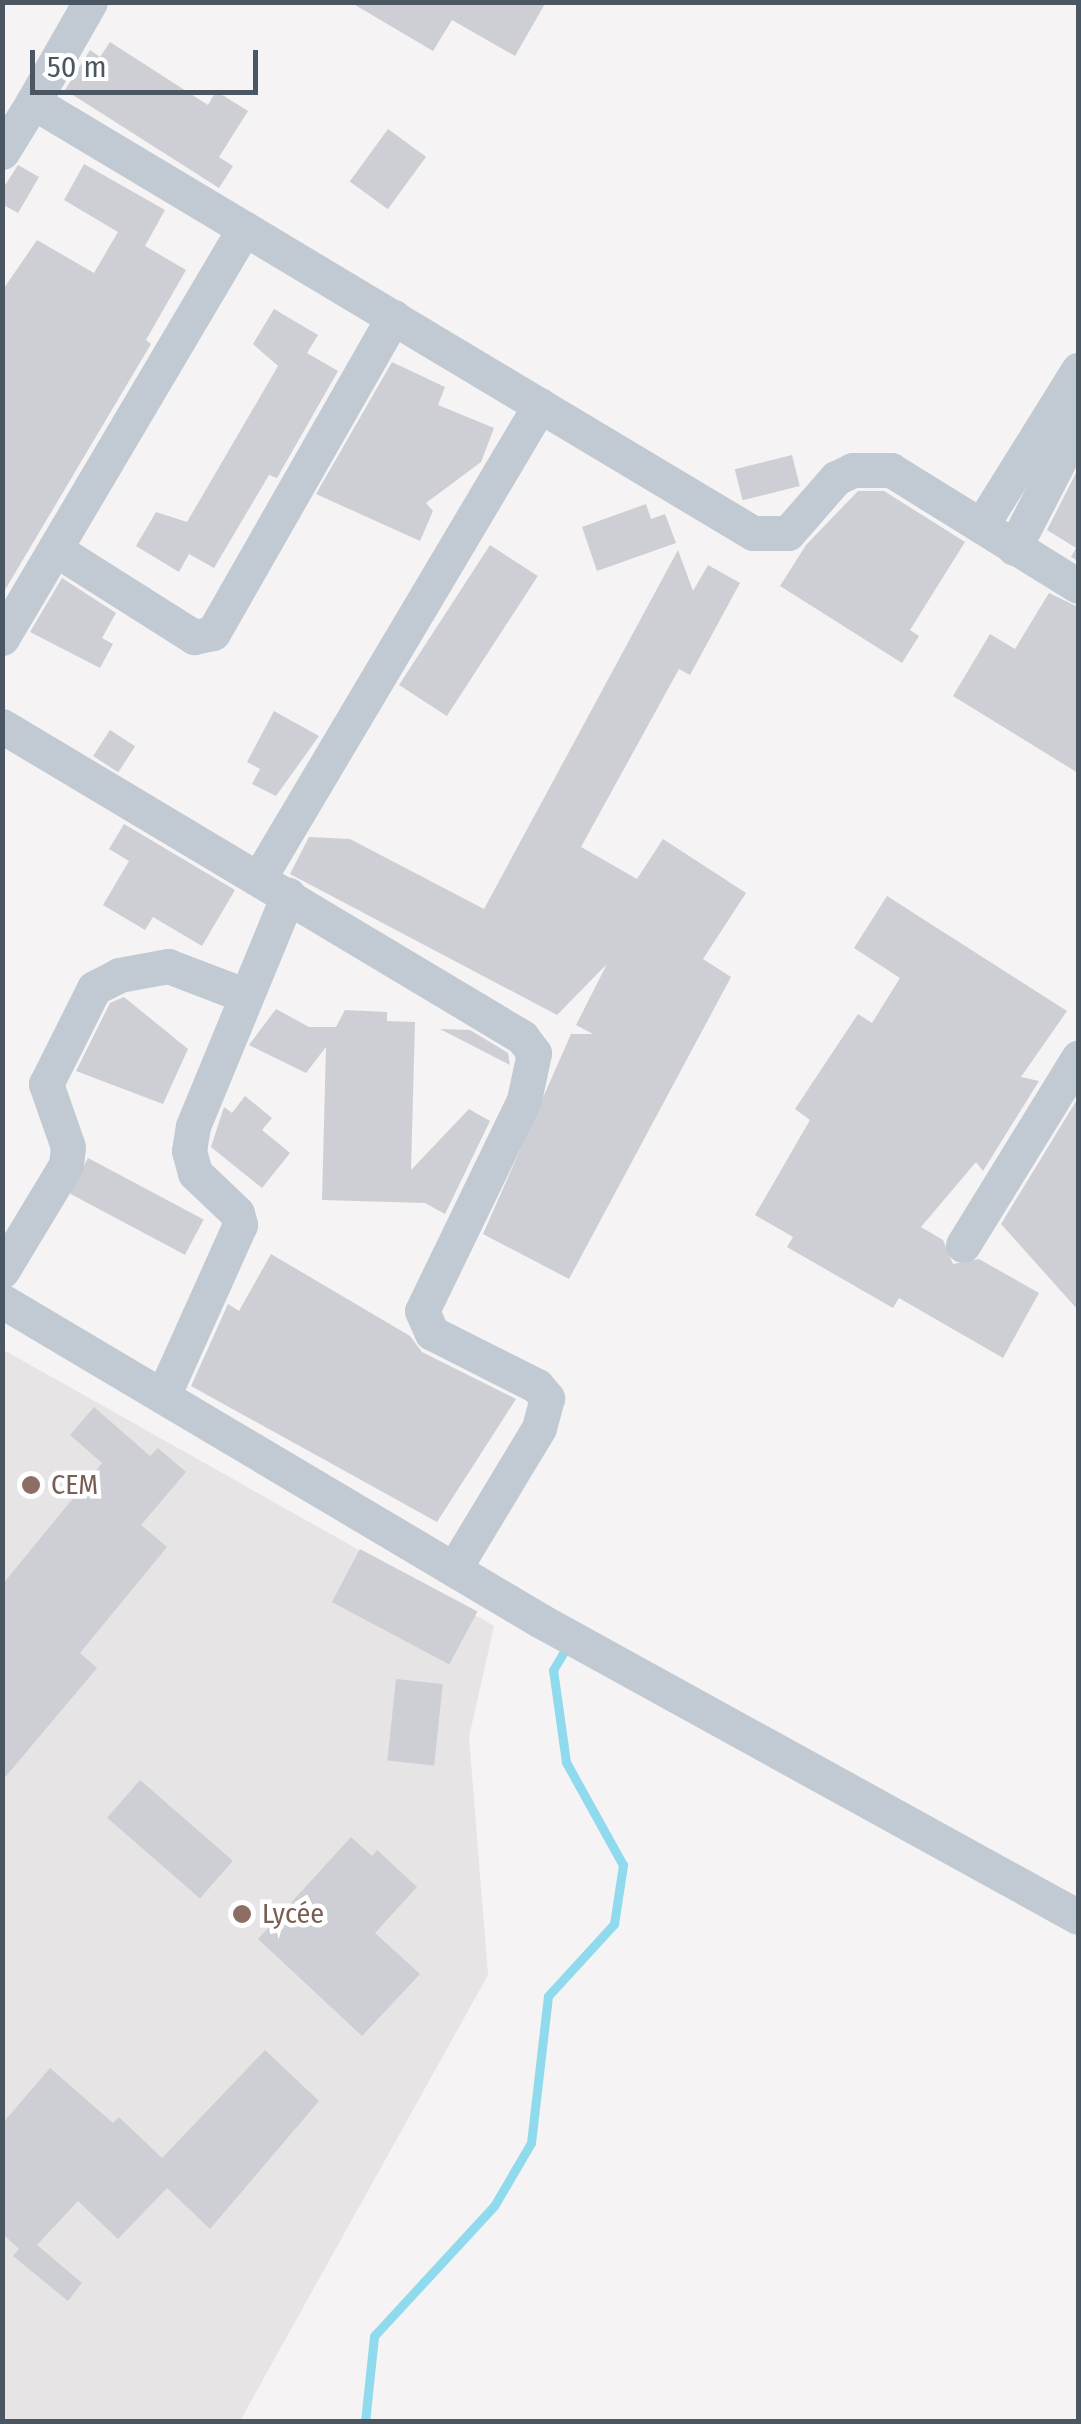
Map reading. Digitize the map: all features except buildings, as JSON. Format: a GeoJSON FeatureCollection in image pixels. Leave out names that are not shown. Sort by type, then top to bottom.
{"type":"FeatureCollection","features":[{"type":"Feature","properties":{"kind":"street"},"geometry":{"type":"LineString","coordinates":[[2,152],[90,2]]}},
{"type":"Feature","properties":{"kind":"street"},"geometry":{"type":"LineString","coordinates":[[33,102],[764,537],[798,526],[836,478],[872,467],[891,470],[1078,586]]}},
{"type":"Feature","properties":{"kind":"street"},"geometry":{"type":"LineString","coordinates":[[2,638],[244,228]]}},
{"type":"Feature","properties":{"kind":"street"},"geometry":{"type":"LineString","coordinates":[[55,549],[194,637],[213,633],[393,317]]}},
{"type":"Feature","properties":{"kind":"street"},"geometry":{"type":"LineString","coordinates":[[982,526],[1078,370]]}},
{"type":"Feature","properties":{"kind":"street"},"geometry":{"type":"LineString","coordinates":[[162,1396],[238,1236],[237,1214],[196,1173],[189,1150],[244,996],[273,887],[540,405]]}},
{"type":"Feature","properties":{"kind":"street"},"geometry":{"type":"LineString","coordinates":[[1014,548],[1078,424]]}},
{"type":"Feature","properties":{"kind":"street"},"geometry":{"type":"LineString","coordinates":[[2,726],[522,1037],[534,1053],[524,1100],[422,1311],[432,1333],[537,1386],[547,1398],[539,1428],[454,1569]]}},
{"type":"Feature","properties":{"kind":"street"},"geometry":{"type":"LineString","coordinates":[[2,1271],[66,1165],[68,1147],[46,1084],[94,988],[119,975],[168,966],[244,996]]}},
{"type":"Feature","properties":{"kind":"street"},"geometry":{"type":"LineString","coordinates":[[963,1244],[1076,1066]]}},
{"type":"Feature","properties":{"kind":"street"},"geometry":{"type":"LineString","coordinates":[[2,1301],[454,1569],[1078,1918]]}},
{"type":"Feature","properties":{"kind":"shaded area","name":"Lycée"},"geometry":{"type":"Polygon","coordinates":[[[2,1349],[494,1626],[469,1737],[488,1975],[240,2421],[3,2421],[2,1349]]]}},
{"type":"Feature","properties":{"kind":"waterway"},"geometry":{"type":"LineString","coordinates":[[365,2422],[374,2336],[494,2206],[531,2143],[548,1996],[614,1924],[623,1865],[566,1762],[553,1670],[564,1652]]}},
{"type":"Feature","properties":{"kind":"place","name":"CEM"},"geometry":{"type":"Point","coordinates":[31,1485]}},
{"type":"Feature","properties":{"kind":"place","name":"Lycée"},"geometry":{"type":"Point","coordinates":[242,1914]}}]}
